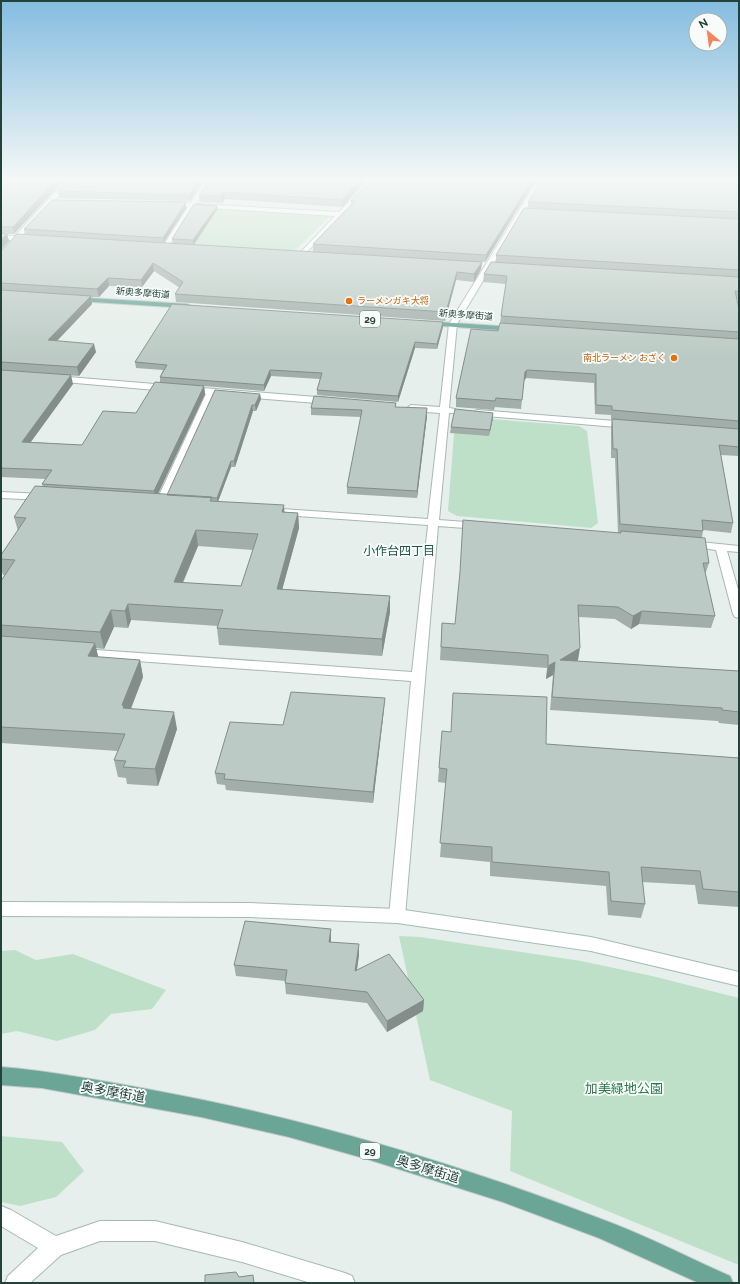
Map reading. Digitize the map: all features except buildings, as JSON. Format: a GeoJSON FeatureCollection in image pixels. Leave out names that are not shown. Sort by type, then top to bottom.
{"type":"FeatureCollection","features":[{"type":"Feature","properties":{"kind":"main road","name":"新奥多摩街道"},"geometry":{"type":"LineString","coordinates":[[68,298],[198,307]]}},
{"type":"Feature","properties":{"kind":"main road","name":"新奥多摩街道"},"geometry":{"type":"LineString","coordinates":[[422,322],[524,329]]}},
{"type":"Feature","properties":{"kind":"main road","name":"奥多摩街道"},"geometry":{"type":"LineString","coordinates":[[1,1076],[42,1079],[201,1108],[289,1128],[360,1148],[503,1192],[580,1221],[723,1283]]}},
{"type":"Feature","properties":{"kind":"street"},"geometry":{"type":"LineString","coordinates":[[1,255],[16,238],[40,239]]}},
{"type":"Feature","properties":{"kind":"street"},"geometry":{"type":"LineString","coordinates":[[166,246],[171,238]]}},
{"type":"Feature","properties":{"kind":"street"},"geometry":{"type":"LineString","coordinates":[[301,254],[317,238]]}},
{"type":"Feature","properties":{"kind":"street"},"geometry":{"type":"LineString","coordinates":[[397,916],[418,677],[453,324],[506,238]]}},
{"type":"Feature","properties":{"kind":"street"},"geometry":{"type":"LineString","coordinates":[[158,246],[174,247]]}},
{"type":"Feature","properties":{"kind":"street"},"geometry":{"type":"LineString","coordinates":[[293,254],[309,255]]}},
{"type":"Feature","properties":{"kind":"street"},"geometry":{"type":"LineString","coordinates":[[481,265],[496,266]]}},
{"type":"Feature","properties":{"kind":"street"},"geometry":{"type":"LineString","coordinates":[[48,378],[336,402]]}},
{"type":"Feature","properties":{"kind":"street"},"geometry":{"type":"LineString","coordinates":[[160,504],[212,392]]}},
{"type":"Feature","properties":{"kind":"street"},"geometry":{"type":"LineString","coordinates":[[398,407],[639,426]]}},
{"type":"Feature","properties":{"kind":"street"},"geometry":{"type":"LineString","coordinates":[[1,495],[56,498]]}},
{"type":"Feature","properties":{"kind":"street"},"geometry":{"type":"LineString","coordinates":[[269,511],[487,527]]}},
{"type":"Feature","properties":{"kind":"street"},"geometry":{"type":"LineString","coordinates":[[676,543],[739,549]]}},
{"type":"Feature","properties":{"kind":"street"},"geometry":{"type":"LineString","coordinates":[[721,547],[739,614]]}},
{"type":"Feature","properties":{"kind":"street"},"geometry":{"type":"LineString","coordinates":[[69,652],[418,677]]}},
{"type":"Feature","properties":{"kind":"street"},"geometry":{"type":"LineString","coordinates":[[1,909],[249,910],[397,916],[590,944],[739,979]]}},
{"type":"Feature","properties":{"kind":"street"},"geometry":{"type":"LineString","coordinates":[[1,1216],[55,1247]]}},
{"type":"Feature","properties":{"kind":"street"},"geometry":{"type":"LineString","coordinates":[[15,1283],[55,1247],[100,1231],[155,1231],[242,1252],[345,1283]]}},
{"type":"Feature","properties":{"kind":"green space"},"geometry":{"type":"Polygon","coordinates":[[[185,238],[308,238],[297,249],[288,251],[180,245],[185,238]]]}},
{"type":"Feature","properties":{"kind":"green space"},"geometry":{"type":"Polygon","coordinates":[[[464,417],[579,426],[587,431],[598,523],[591,528],[457,516],[448,511],[455,421],[464,417]]]}},
{"type":"Feature","properties":{"kind":"green space","name":"加美緑地公園"},"geometry":{"type":"Polygon","coordinates":[[[399,936],[420,937],[581,961],[652,976],[739,998],[739,1265],[510,1171],[512,1111],[430,1080],[399,936]]]}},
{"type":"Feature","properties":{"kind":"green space"},"geometry":{"type":"Polygon","coordinates":[[[15,950],[36,960],[73,954],[166,990],[152,1009],[111,1014],[95,1030],[57,1041],[17,1031],[1,1034],[1,951],[15,950]]]}},
{"type":"Feature","properties":{"kind":"green space"},"geometry":{"type":"Polygon","coordinates":[[[1,1136],[62,1142],[84,1171],[56,1197],[20,1206],[1,1202],[1,1136]]]}},
{"type":"Feature","properties":{"kind":"place","name":"ラーメンガキ大将"},"geometry":{"type":"Point","coordinates":[349,301]}},
{"type":"Feature","properties":{"kind":"place","name":"南北ラーメン おざく"},"geometry":{"type":"Point","coordinates":[674,358]}},
{"type":"Feature","properties":{"kind":"district","name":"小作台四丁目"},"geometry":{"type":"Point","coordinates":[399,551]}}]}
